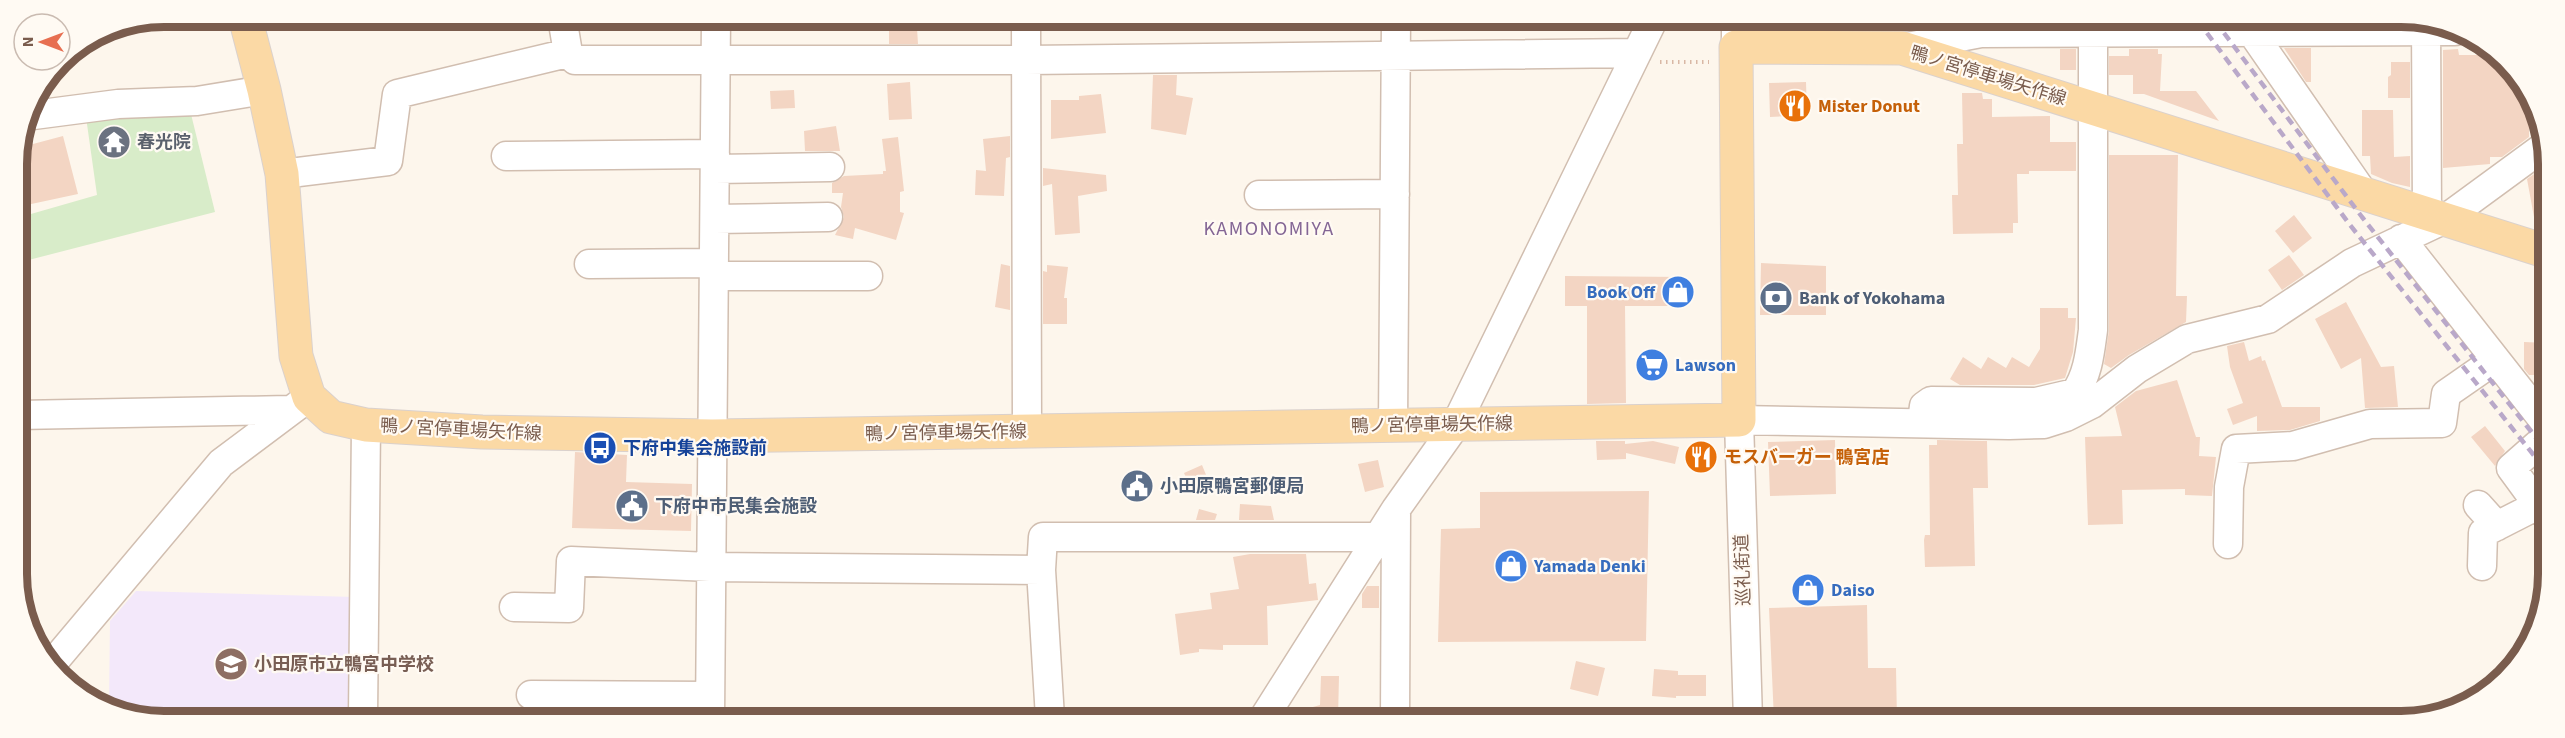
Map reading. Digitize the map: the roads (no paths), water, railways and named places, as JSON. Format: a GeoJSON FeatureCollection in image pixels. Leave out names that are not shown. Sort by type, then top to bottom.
{"type":"FeatureCollection","features":[{"type":"Feature","properties":{"kind":"main road"},"geometry":{"type":"LineString","coordinates":[[248,27],[282,174],[299,404]]}},
{"type":"Feature","properties":{"kind":"main road"},"geometry":{"type":"LineString","coordinates":[[1736,43],[1739,420]]}},
{"type":"Feature","properties":{"kind":"main road","name":"鴨ノ宮停車場矢作線"},"geometry":{"type":"LineString","coordinates":[[1736,43],[1902,48],[2538,249]]}},
{"type":"Feature","properties":{"kind":"main road","name":"鴨ノ宮停車場矢作線"},"geometry":{"type":"LineString","coordinates":[[299,404],[331,417],[366,425],[482,432],[712,436],[1739,420]]}},
{"type":"Feature","properties":{"kind":"street"},"geometry":{"type":"LineString","coordinates":[[564,27],[568,53],[575,60],[1634,58]]}},
{"type":"Feature","properties":{"kind":"street"},"geometry":{"type":"LineString","coordinates":[[531,695],[710,707],[716,27]]}},
{"type":"Feature","properties":{"kind":"street"},"geometry":{"type":"LineString","coordinates":[[1026,27],[1026,431]]}},
{"type":"Feature","properties":{"kind":"street"},"geometry":{"type":"LineString","coordinates":[[1393,425],[1396,27]]}},
{"type":"Feature","properties":{"kind":"street"},"geometry":{"type":"LineString","coordinates":[[1268,711],[1396,509],[1455,426],[1650,27]]}},
{"type":"Feature","properties":{"kind":"street"},"geometry":{"type":"LineString","coordinates":[[1902,48],[1981,33],[2093,27],[2401,27]]}},
{"type":"Feature","properties":{"kind":"street"},"geometry":{"type":"LineString","coordinates":[[1922,422],[1924,406],[1931,401],[2036,402],[2075,393],[2082,384],[2089,361],[2093,330],[2093,27]]}},
{"type":"Feature","properties":{"kind":"street"},"geometry":{"type":"LineString","coordinates":[[2248,27],[2364,194]]}},
{"type":"Feature","properties":{"kind":"street"},"geometry":{"type":"LineString","coordinates":[[2426,30],[2436,217]]}},
{"type":"Feature","properties":{"kind":"street"},"geometry":{"type":"LineString","coordinates":[[282,174],[388,161],[397,94],[568,53]]}},
{"type":"Feature","properties":{"kind":"street"},"geometry":{"type":"LineString","coordinates":[[36,115],[118,104],[197,101],[264,90]]}},
{"type":"Feature","properties":{"kind":"street"},"geometry":{"type":"LineString","coordinates":[[1739,420],[2044,424],[2066,417],[2092,404],[2137,369],[2187,339],[2268,319],[2352,263],[2402,239],[2537,151]]}},
{"type":"Feature","properties":{"kind":"street"},"geometry":{"type":"LineString","coordinates":[[506,156],[830,167]]}},
{"type":"Feature","properties":{"kind":"street"},"geometry":{"type":"LineString","coordinates":[[1259,195],[1395,194]]}},
{"type":"Feature","properties":{"kind":"street"},"geometry":{"type":"LineString","coordinates":[[715,219],[828,217]]}},
{"type":"Feature","properties":{"kind":"street"},"geometry":{"type":"LineString","coordinates":[[2402,239],[2495,360],[2538,410]]}},
{"type":"Feature","properties":{"kind":"street"},"geometry":{"type":"LineString","coordinates":[[589,264],[868,276]]}},
{"type":"Feature","properties":{"kind":"street"},"geometry":{"type":"LineString","coordinates":[[2228,544],[2229,487],[2236,449],[2293,446],[2370,424],[2442,423],[2446,394],[2495,360]]}},
{"type":"Feature","properties":{"kind":"street"},"geometry":{"type":"LineString","coordinates":[[27,415],[299,404]]}},
{"type":"Feature","properties":{"kind":"street"},"geometry":{"type":"LineString","coordinates":[[56,659],[221,463],[299,404]]}},
{"type":"Feature","properties":{"kind":"street","name":"巡礼街道"},"geometry":{"type":"LineString","coordinates":[[1739,420],[1748,711]]}},
{"type":"Feature","properties":{"kind":"street"},"geometry":{"type":"LineString","coordinates":[[363,711],[366,425]]}},
{"type":"Feature","properties":{"kind":"street"},"geometry":{"type":"LineString","coordinates":[[2538,444],[2511,468],[2538,505]]}},
{"type":"Feature","properties":{"kind":"street"},"geometry":{"type":"LineString","coordinates":[[2478,505],[2497,526]]}},
{"type":"Feature","properties":{"kind":"street"},"geometry":{"type":"LineString","coordinates":[[1395,711],[1396,509]]}},
{"type":"Feature","properties":{"kind":"street"},"geometry":{"type":"LineString","coordinates":[[2482,566],[2483,533],[2538,510]]}},
{"type":"Feature","properties":{"kind":"street"},"geometry":{"type":"LineString","coordinates":[[1050,711],[1041,570],[1043,537],[1379,537]]}},
{"type":"Feature","properties":{"kind":"street"},"geometry":{"type":"LineString","coordinates":[[514,607],[569,608],[572,561],[710,567],[1041,570]]}},
{"type":"Feature","properties":{"kind":"railway"},"geometry":{"type":"LineString","coordinates":[[2202,27],[2350,225],[2538,460]]}},
{"type":"Feature","properties":{"kind":"railway"},"geometry":{"type":"LineString","coordinates":[[2220,27],[2362,217],[2538,440]]}},
{"type":"Feature","properties":{"kind":"place","name":"Mister Donut"},"geometry":{"type":"Point","coordinates":[1795,106]}},
{"type":"Feature","properties":{"kind":"place","name":"春光院"},"geometry":{"type":"Point","coordinates":[114,142]}},
{"type":"Feature","properties":{"kind":"place","name":"Book Off"},"geometry":{"type":"Point","coordinates":[1678,292]}},
{"type":"Feature","properties":{"kind":"place","name":"Bank of Yokohama"},"geometry":{"type":"Point","coordinates":[1776,298]}},
{"type":"Feature","properties":{"kind":"place","name":"Lawson"},"geometry":{"type":"Point","coordinates":[1652,365]}},
{"type":"Feature","properties":{"kind":"place","name":"下府中集会施設前"},"geometry":{"type":"Point","coordinates":[600,448]}},
{"type":"Feature","properties":{"kind":"place","name":"モスバーガー 鴨宮店"},"geometry":{"type":"Point","coordinates":[1701,457]}},
{"type":"Feature","properties":{"kind":"place","name":"小田原鴨宮郵便局"},"geometry":{"type":"Point","coordinates":[1137,486]}},
{"type":"Feature","properties":{"kind":"place","name":"下府中市民集会施設"},"geometry":{"type":"Point","coordinates":[632,506]}},
{"type":"Feature","properties":{"kind":"place","name":"Yamada Denki"},"geometry":{"type":"Point","coordinates":[1511,566]}},
{"type":"Feature","properties":{"kind":"place","name":"Daiso"},"geometry":{"type":"Point","coordinates":[1808,590]}},
{"type":"Feature","properties":{"kind":"place","name":"小田原市立鴨宮中学校"},"geometry":{"type":"Point","coordinates":[231,664]}},
{"type":"Feature","properties":{"kind":"district","name":"KAMONOMIYA"},"geometry":{"type":"Point","coordinates":[1269,229]}}]}
